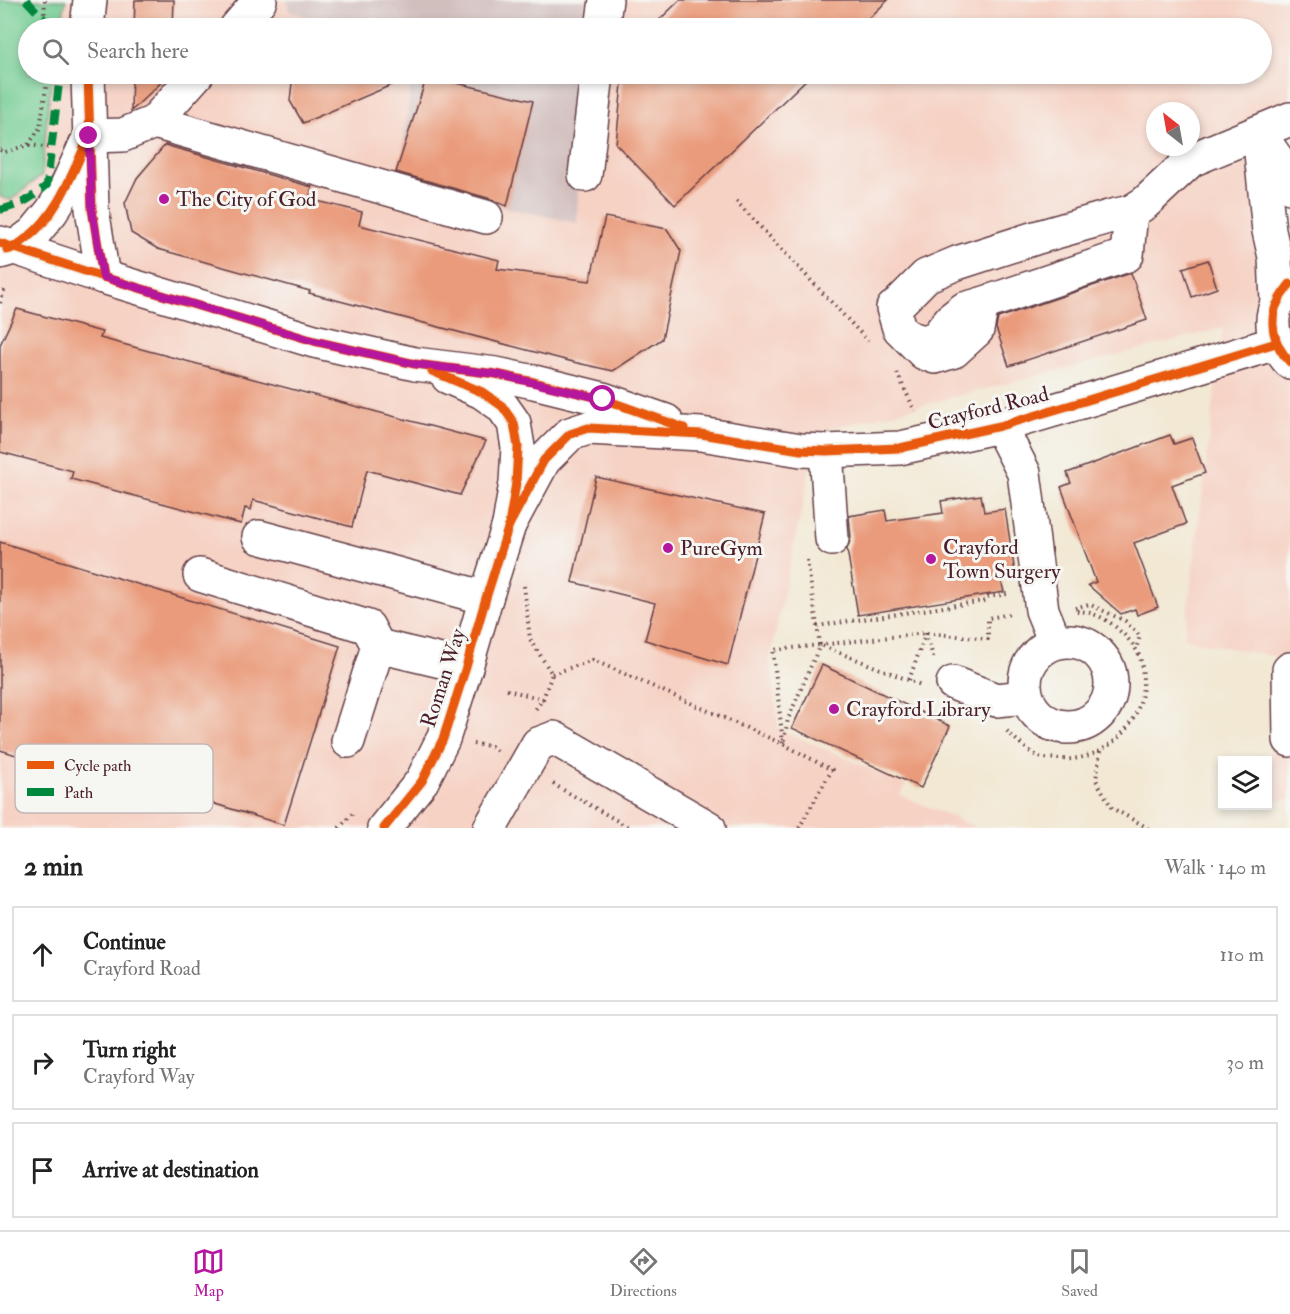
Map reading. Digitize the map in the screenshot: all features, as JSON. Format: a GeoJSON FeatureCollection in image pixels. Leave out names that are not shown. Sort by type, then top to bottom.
{"type":"FeatureCollection","features":[{"type":"Feature","properties":{"kind":"main road"},"geometry":{"type":"LineString","coordinates":[[88,18],[90,0]]}},
{"type":"Feature","properties":{"kind":"main road"},"geometry":{"type":"LineString","coordinates":[[245,18],[260,0]]}},
{"type":"Feature","properties":{"kind":"main road"},"geometry":{"type":"LineString","coordinates":[[603,18],[606,0]]}},
{"type":"Feature","properties":{"kind":"main road"},"geometry":{"type":"LineString","coordinates":[[88,84],[92,209],[103,277]]}},
{"type":"Feature","properties":{"kind":"main road"},"geometry":{"type":"LineString","coordinates":[[89,136],[123,135],[154,122],[187,84]]}},
{"type":"Feature","properties":{"kind":"main road"},"geometry":{"type":"LineString","coordinates":[[585,175],[596,84]]}},
{"type":"Feature","properties":{"kind":"main road"},"geometry":{"type":"LineString","coordinates":[[1121,214],[1126,255],[964,309],[950,320],[937,337],[925,342],[909,338],[899,328],[896,306],[926,276],[957,263],[1121,214],[1145,204],[1191,160],[1290,120]]}},
{"type":"Feature","properties":{"kind":"main road"},"geometry":{"type":"LineString","coordinates":[[154,122],[486,218]]}},
{"type":"Feature","properties":{"kind":"main road"},"geometry":{"type":"LineString","coordinates":[[1259,133],[1284,169],[1290,187]]}},
{"type":"Feature","properties":{"kind":"main road","name":"Crayford Road"},"geometry":{"type":"LineString","coordinates":[[570,434],[588,428],[701,434],[801,450],[900,448],[1000,426],[1088,400],[1283,352],[1272,322],[1284,293],[1269,231],[1259,133]]}},
{"type":"Feature","properties":{"kind":"main road"},"geometry":{"type":"LineString","coordinates":[[5,248],[34,233],[52,211],[66,188],[89,136]]}},
{"type":"Feature","properties":{"kind":"main road","name":"Crayford Road"},"geometry":{"type":"LineString","coordinates":[[5,248],[314,341],[415,364],[496,374],[603,399],[701,434]]}},
{"type":"Feature","properties":{"kind":"main road","name":"Crayford Road"},"geometry":{"type":"LineString","coordinates":[[415,364],[482,392],[502,406],[514,423]]}},
{"type":"Feature","properties":{"kind":"main road","name":"Roman Way"},"geometry":{"type":"LineString","coordinates":[[384,828],[422,780],[442,739],[466,667],[509,525],[516,483],[518,447],[514,423]]}},
{"type":"Feature","properties":{"kind":"main road"},"geometry":{"type":"LineString","coordinates":[[1000,426],[1024,473],[1042,610],[1055,642]]}},
{"type":"Feature","properties":{"kind":"main road","name":"Roman Way"},"geometry":{"type":"LineString","coordinates":[[509,525],[544,460],[570,434]]}},
{"type":"Feature","properties":{"kind":"main road"},"geometry":{"type":"LineString","coordinates":[[826,451],[832,539]]}},
{"type":"Feature","properties":{"kind":"main road"},"geometry":{"type":"LineString","coordinates":[[259,537],[486,598]]}},
{"type":"Feature","properties":{"kind":"main road"},"geometry":{"type":"LineString","coordinates":[[200,575],[368,627],[378,646],[348,741]]}},
{"type":"Feature","properties":{"kind":"main road"},"geometry":{"type":"LineString","coordinates":[[1068,640],[1094,649],[1103,658],[1109,670],[1111,684],[1109,698],[1103,710],[1093,719],[1081,725],[1067,727],[1054,725],[1042,718],[1032,708],[1026,697],[1024,683],[1033,658],[1043,648],[1055,642],[1068,640]]}},
{"type":"Feature","properties":{"kind":"main road"},"geometry":{"type":"LineString","coordinates":[[378,646],[466,667]]}},
{"type":"Feature","properties":{"kind":"main road"},"geometry":{"type":"LineString","coordinates":[[1290,669],[1288,670],[1290,740]]}},
{"type":"Feature","properties":{"kind":"main road"},"geometry":{"type":"LineString","coordinates":[[938,678],[996,700],[1026,697]]}},
{"type":"Feature","properties":{"kind":"main road"},"geometry":{"type":"LineString","coordinates":[[490,828],[538,744],[554,738],[709,828]]}},
{"type":"Feature","properties":{"kind":"path"},"geometry":{"type":"LineString","coordinates":[[44,18],[45,0]]}},
{"type":"Feature","properties":{"kind":"path"},"geometry":{"type":"LineString","coordinates":[[28,145],[40,128],[47,84]]}},
{"type":"Feature","properties":{"kind":"path"},"geometry":{"type":"LineString","coordinates":[[0,150],[5,152],[28,145],[52,148]]}},
{"type":"Feature","properties":{"kind":"path"},"geometry":{"type":"LineString","coordinates":[[736,201],[872,345]]}},
{"type":"Feature","properties":{"kind":"path"},"geometry":{"type":"LineString","coordinates":[[0,303],[5,288]]}},
{"type":"Feature","properties":{"kind":"path"},"geometry":{"type":"LineString","coordinates":[[896,370],[915,411]]}},
{"type":"Feature","properties":{"kind":"path"},"geometry":{"type":"LineString","coordinates":[[524,585],[530,639],[552,674]]}},
{"type":"Feature","properties":{"kind":"path"},"geometry":{"type":"LineString","coordinates":[[818,626],[984,602],[988,597],[1011,593]]}},
{"type":"Feature","properties":{"kind":"path"},"geometry":{"type":"LineString","coordinates":[[1089,604],[1125,621],[1140,636],[1136,649]]}},
{"type":"Feature","properties":{"kind":"path"},"geometry":{"type":"LineString","coordinates":[[783,744],[773,650],[926,633],[988,639],[988,618],[1029,610],[1083,611],[1100,616],[1112,623],[1136,649],[1143,669],[1143,692],[1137,714],[1125,732],[1100,751],[1070,760],[1040,757],[1013,737]]}},
{"type":"Feature","properties":{"kind":"path"},"geometry":{"type":"LineString","coordinates":[[820,645],[909,680],[938,678],[926,633]]}},
{"type":"Feature","properties":{"kind":"path"},"geometry":{"type":"LineString","coordinates":[[909,680],[926,633]]}},
{"type":"Feature","properties":{"kind":"path"},"geometry":{"type":"LineString","coordinates":[[783,744],[788,719],[820,645]]}},
{"type":"Feature","properties":{"kind":"path"},"geometry":{"type":"LineString","coordinates":[[552,674],[593,660],[783,744],[832,770],[799,828]]}},
{"type":"Feature","properties":{"kind":"path"},"geometry":{"type":"LineString","coordinates":[[532,714],[543,699],[552,674]]}},
{"type":"Feature","properties":{"kind":"path"},"geometry":{"type":"LineString","coordinates":[[507,690],[543,699]]}},
{"type":"Feature","properties":{"kind":"path"},"geometry":{"type":"LineString","coordinates":[[1100,751],[1096,780],[1112,808],[1148,828]]}},
{"type":"Feature","properties":{"kind":"path"},"geometry":{"type":"LineString","coordinates":[[525,768],[630,828]]}},
{"type":"Feature","properties":{"kind":"path"},"geometry":{"type":"LineString","coordinates":[[339,828],[358,808]]}},
{"type":"Feature","properties":{"kind":"shaded area"},"geometry":{"type":"Polygon","coordinates":[[[0,0],[288,0],[288,10],[310,18],[18,18],[18,84],[411,84],[399,184],[577,222],[582,84],[1272,84],[1272,18],[584,18],[585,0],[1290,0],[1290,800],[1272,799],[1272,756],[1270,756],[1277,657],[1184,639],[1223,328],[818,432],[770,659],[779,729],[906,784],[900,795],[978,828],[0,828],[0,0]]]}},
{"type":"Feature","properties":{"kind":"shaded area"},"geometry":{"type":"Polygon","coordinates":[[[288,0],[585,0],[584,18],[310,18],[288,10],[288,0]]]}},
{"type":"Feature","properties":{"kind":"shaded area"},"geometry":{"type":"Polygon","coordinates":[[[411,84],[582,84],[577,223],[399,184],[411,84]]]}},
{"type":"Feature","properties":{"kind":"green space"},"geometry":{"type":"Polygon","coordinates":[[[0,0],[66,0],[62,18],[18,18],[18,84],[51,84],[42,175],[11,200],[0,197],[0,0]]]}},
{"type":"Feature","properties":{"kind":"building"},"geometry":{"type":"Polygon","coordinates":[[[135,0],[174,0],[173,18],[134,18],[135,0]]]}},
{"type":"Feature","properties":{"kind":"building"},"geometry":{"type":"Polygon","coordinates":[[[680,0],[888,0],[869,18],[661,18],[680,0]]]}},
{"type":"Feature","properties":{"kind":"building"},"geometry":{"type":"Polygon","coordinates":[[[132,84],[159,84],[131,111],[132,84]]]}},
{"type":"Feature","properties":{"kind":"building"},"geometry":{"type":"Polygon","coordinates":[[[292,84],[394,84],[303,123],[290,101],[292,84]]]}},
{"type":"Feature","properties":{"kind":"building"},"geometry":{"type":"Polygon","coordinates":[[[424,84],[461,84],[533,101],[507,206],[491,199],[396,172],[424,84]]]}},
{"type":"Feature","properties":{"kind":"building"},"geometry":{"type":"Polygon","coordinates":[[[622,84],[802,84],[675,205],[616,144],[622,84]]]}},
{"type":"Feature","properties":{"kind":"building"},"geometry":{"type":"Polygon","coordinates":[[[165,145],[312,187],[309,199],[362,212],[359,225],[499,260],[497,269],[590,281],[605,217],[667,229],[681,251],[662,339],[613,371],[309,293],[310,291],[158,249],[131,233],[125,203],[137,178],[165,145]]]}},
{"type":"Feature","properties":{"kind":"building"},"geometry":{"type":"Polygon","coordinates":[[[1208,260],[1217,288],[1192,297],[1183,268],[1208,260]]]}},
{"type":"Feature","properties":{"kind":"building"},"geometry":{"type":"Polygon","coordinates":[[[1131,273],[1147,320],[1009,366],[996,328],[998,318],[1131,273]]]}},
{"type":"Feature","properties":{"kind":"building"},"geometry":{"type":"Polygon","coordinates":[[[17,309],[102,332],[100,338],[486,441],[460,495],[367,470],[352,527],[253,500],[251,510],[245,508],[241,524],[71,479],[73,471],[0,452],[0,345],[17,309]]]}},
{"type":"Feature","properties":{"kind":"building"},"geometry":{"type":"Polygon","coordinates":[[[1170,435],[1174,444],[1192,438],[1205,473],[1172,485],[1186,524],[1134,543],[1158,607],[1137,615],[1135,609],[1121,614],[1088,585],[1096,582],[1061,487],[1071,483],[1067,473],[1170,435]]]}},
{"type":"Feature","properties":{"kind":"building","name":"PureGym"},"geometry":{"type":"Polygon","coordinates":[[[596,477],[765,514],[728,665],[645,640],[655,603],[572,582],[596,477]]]}},
{"type":"Feature","properties":{"kind":"building","name":"Crayford Town Surgery"},"geometry":{"type":"Polygon","coordinates":[[[981,495],[984,512],[1005,509],[1015,573],[1000,576],[1004,592],[858,615],[847,549],[851,538],[849,516],[885,510],[887,521],[943,513],[941,501],[981,495]]]}},
{"type":"Feature","properties":{"kind":"building"},"geometry":{"type":"Polygon","coordinates":[[[0,542],[340,646],[284,825],[213,803],[213,744],[15,744],[15,755],[0,750],[0,542]]]}},
{"type":"Feature","properties":{"kind":"building"},"geometry":{"type":"Polygon","coordinates":[[[822,665],[950,726],[921,788],[792,728],[822,665]]]}},
{"type":"Feature","properties":{"kind":"marked path"},"geometry":{"type":"LineString","coordinates":[[26,0],[43,18]]}},
{"type":"Feature","properties":{"kind":"marked path"},"geometry":{"type":"LineString","coordinates":[[0,210],[25,201],[47,185],[59,84]]}},
{"type":"Feature","properties":{"kind":"cycle path"},"geometry":{"type":"LineString","coordinates":[[88,84],[92,209],[103,277]]}},
{"type":"Feature","properties":{"kind":"cycle path"},"geometry":{"type":"LineString","coordinates":[[7,250],[15,247],[38,228],[56,205],[88,139]]}},
{"type":"Feature","properties":{"kind":"cycle path"},"geometry":{"type":"LineString","coordinates":[[0,243],[314,341],[415,364],[496,374],[534,382],[603,399],[684,428]]}},
{"type":"Feature","properties":{"kind":"cycle path"},"geometry":{"type":"LineString","coordinates":[[1290,284],[1281,296],[1273,316],[1276,341],[1290,362]]}},
{"type":"Feature","properties":{"kind":"cycle path"},"geometry":{"type":"LineString","coordinates":[[509,525],[544,460],[570,434],[588,428],[701,434],[801,450],[900,448],[1000,426],[1276,343]]}},
{"type":"Feature","properties":{"kind":"cycle path"},"geometry":{"type":"LineString","coordinates":[[384,828],[422,781],[443,739],[509,525],[516,483],[518,447],[514,423],[502,406],[482,392],[432,371]]}},
{"type":"Feature","properties":{"kind":"place","name":"The City of God"},"geometry":{"type":"Point","coordinates":[164,199]}},
{"type":"Feature","properties":{"kind":"place","name":"PureGym"},"geometry":{"type":"Point","coordinates":[668,548]}},
{"type":"Feature","properties":{"kind":"place","name":"Crayford Town Surgery"},"geometry":{"type":"Point","coordinates":[931,559]}},
{"type":"Feature","properties":{"kind":"place","name":"Crayford Library"},"geometry":{"type":"Point","coordinates":[834,709]}},
{"type":"Feature","properties":{"kind":"route"},"geometry":{"type":"LineString","coordinates":[[89,136],[92,209],[103,277],[314,341],[415,364],[496,374],[603,399]]}}]}
